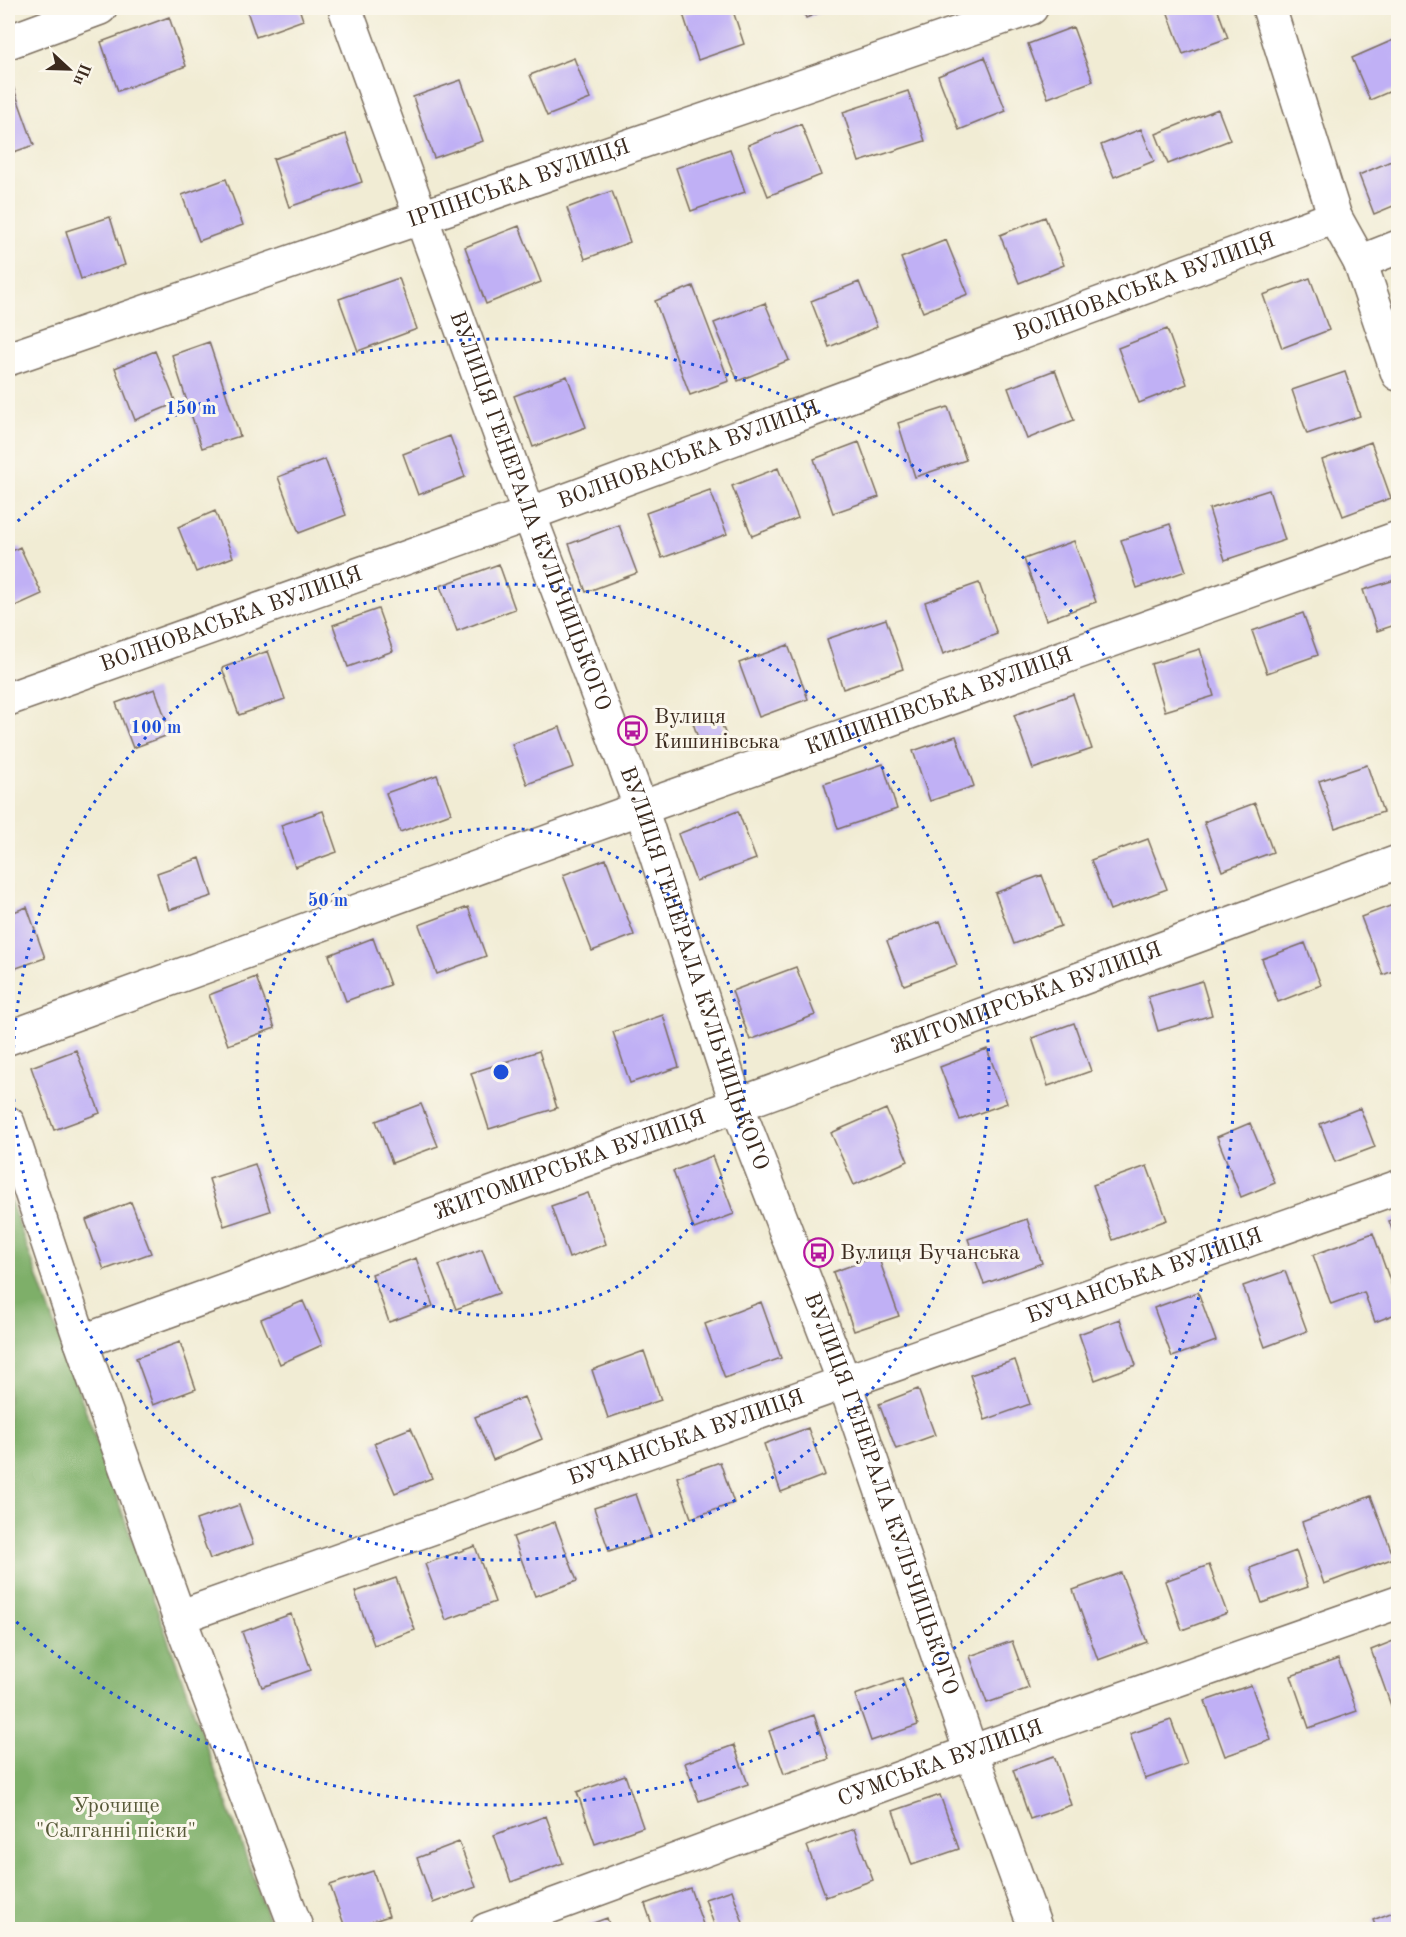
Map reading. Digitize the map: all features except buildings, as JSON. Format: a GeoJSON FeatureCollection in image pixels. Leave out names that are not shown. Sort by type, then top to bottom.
{"type":"FeatureCollection","features":[{"type":"Feature","properties":{"kind":"street"},"geometry":{"type":"LineString","coordinates":[[8,42],[100,8]]}},
{"type":"Feature","properties":{"kind":"street","name":"ВУЛИЦЯ ГЕНЕРАЛА КУЛЬЧИЦЬКОГО"},"geometry":{"type":"LineString","coordinates":[[345,8],[529,514],[641,808],[737,1105],[845,1384],[971,1752],[1036,1929]]}},
{"type":"Feature","properties":{"kind":"street","name":"ІРПІНСЬКА ВУЛИЦЯ"},"geometry":{"type":"LineString","coordinates":[[8,359],[1031,8]]}},
{"type":"Feature","properties":{"kind":"street"},"geometry":{"type":"LineString","coordinates":[[1269,8],[1335,217],[1360,262],[1398,374]]}},
{"type":"Feature","properties":{"kind":"street","name":"ВОЛНОВАСЬКА ВУЛИЦЯ"},"geometry":{"type":"LineString","coordinates":[[8,699],[529,514],[1335,217]]}},
{"type":"Feature","properties":{"kind":"street"},"geometry":{"type":"LineString","coordinates":[[1360,262],[1398,247]]}},
{"type":"Feature","properties":{"kind":"street","name":"КИШИНІВСЬКА ВУЛИЦЯ"},"geometry":{"type":"LineString","coordinates":[[8,1038],[641,808],[1398,538]]}},
{"type":"Feature","properties":{"kind":"street","name":"ЖИТОМИРСЬКА ВУЛИЦЯ"},"geometry":{"type":"LineString","coordinates":[[81,1342],[737,1105],[1398,862]]}},
{"type":"Feature","properties":{"kind":"street"},"geometry":{"type":"LineString","coordinates":[[8,1123],[81,1342],[179,1617],[297,1929]]}},
{"type":"Feature","properties":{"kind":"street","name":"БУЧАНСЬКА ВУЛИЦЯ"},"geometry":{"type":"LineString","coordinates":[[179,1617],[845,1384],[1398,1187]]}},
{"type":"Feature","properties":{"kind":"street","name":"СУМСЬКА ВУЛИЦЯ"},"geometry":{"type":"LineString","coordinates":[[486,1929],[971,1752],[1398,1602]]}},
{"type":"Feature","properties":{"kind":"green space","name":"Урочище \"Салганні піски\""},"geometry":{"type":"Polygon","coordinates":[[[8,1194],[272,1929],[8,1929],[8,1194]]]}},
{"type":"Feature","properties":{"kind":"place","name":"Вулиця Кишинівська"},"geometry":{"type":"Point","coordinates":[633,730]}},
{"type":"Feature","properties":{"kind":"place","name":"Вулиця Бучанська"},"geometry":{"type":"Point","coordinates":[819,1253]}}]}
